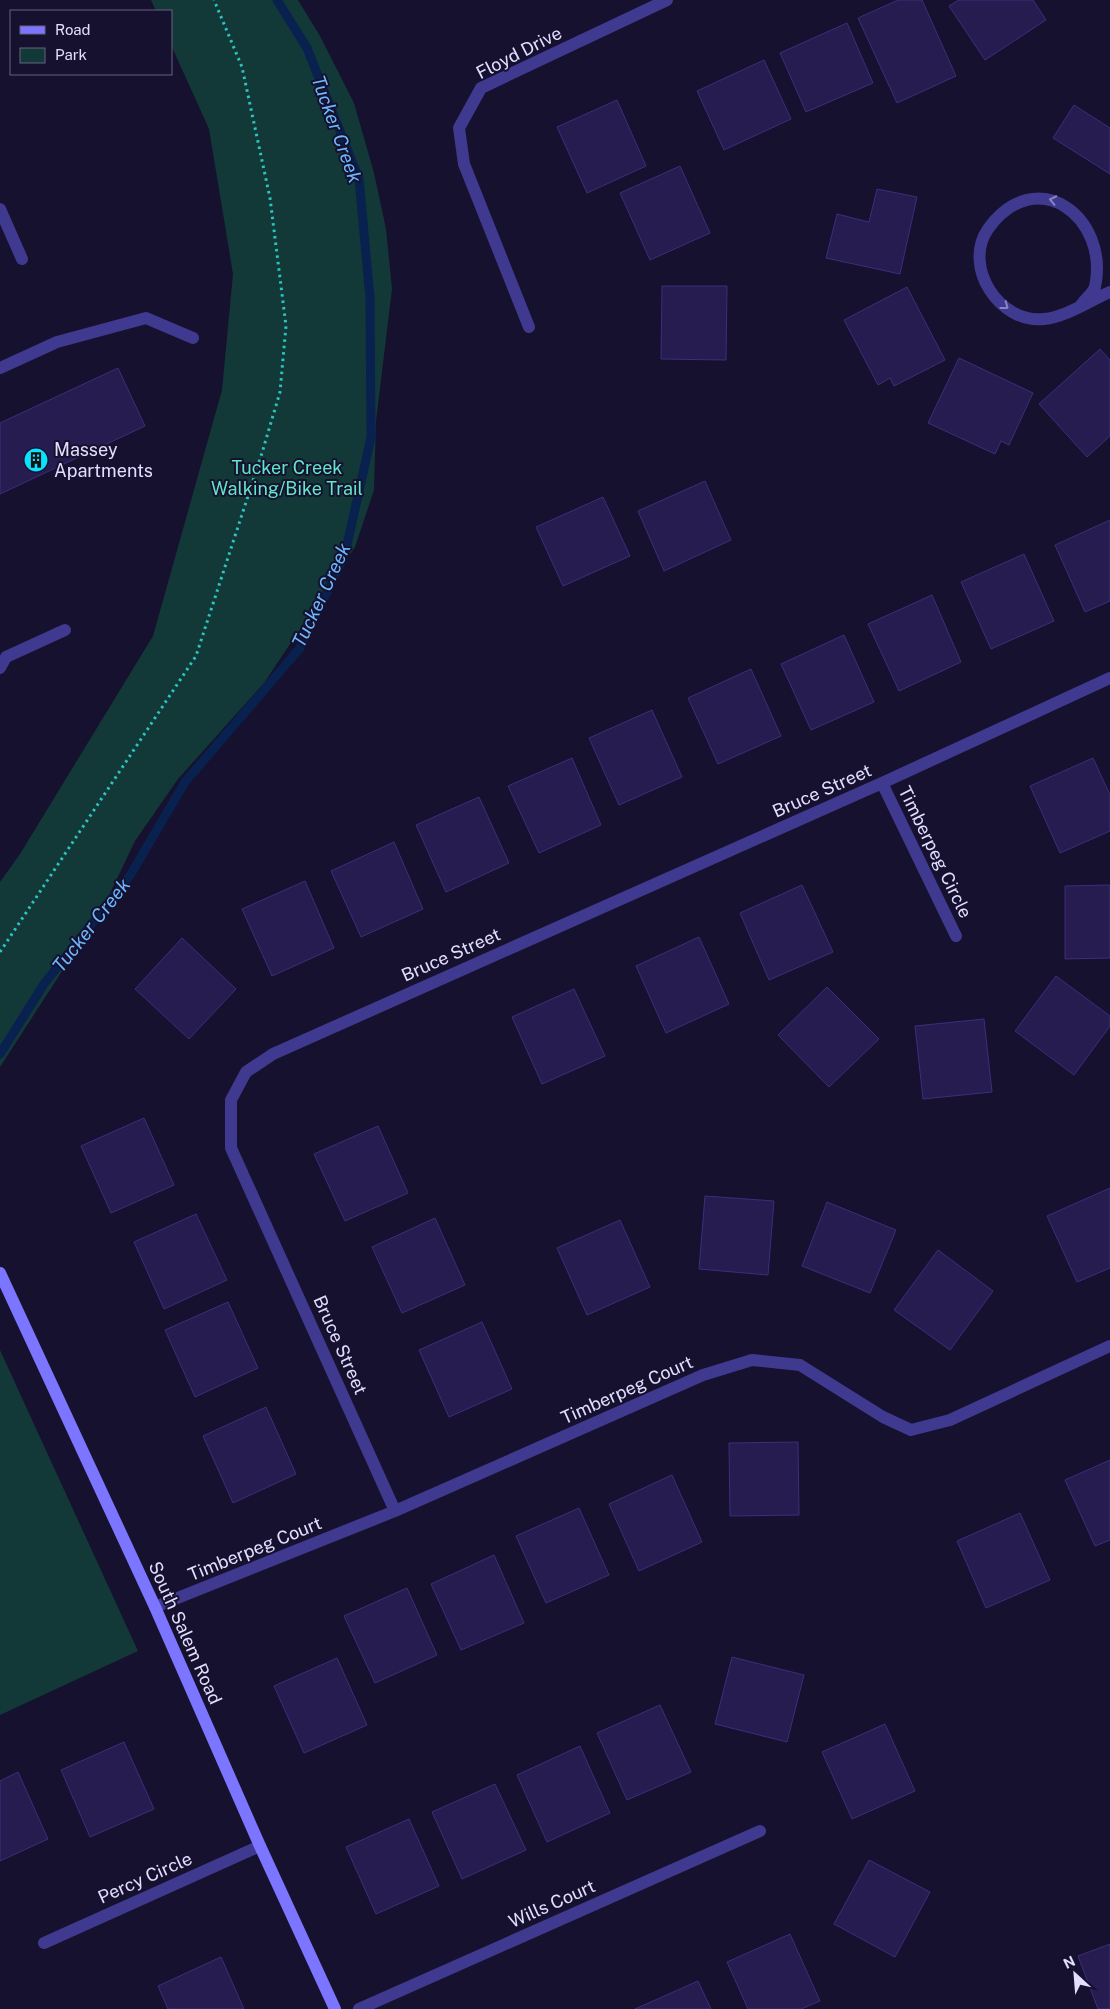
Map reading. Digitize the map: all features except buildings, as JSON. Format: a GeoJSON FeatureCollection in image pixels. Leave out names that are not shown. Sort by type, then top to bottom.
{"type":"FeatureCollection","features":[{"type":"Feature","properties":{"kind":"main road","name":"South Salem Road"},"geometry":{"type":"LineString","coordinates":[[0,1273],[155,1608],[260,1846],[335,2009]]}},
{"type":"Feature","properties":{"kind":"street","name":"Floyd Drive"},"geometry":{"type":"LineString","coordinates":[[528,326],[464,164],[459,128],[481,88],[667,0]]}},
{"type":"Feature","properties":{"kind":"street"},"geometry":{"type":"LineString","coordinates":[[1081,305],[1094,289],[1106,248],[1085,216],[1069,204],[1050,198],[1031,198],[1013,205],[997,216],[986,232],[981,251],[981,272],[989,291],[1003,307],[1022,316],[1042,320],[1062,315],[1110,292]]}},
{"type":"Feature","properties":{"kind":"street"},"geometry":{"type":"LineString","coordinates":[[0,209],[22,258]]}},
{"type":"Feature","properties":{"kind":"street"},"geometry":{"type":"LineString","coordinates":[[0,368],[57,342],[146,318],[193,338]]}},
{"type":"Feature","properties":{"kind":"street"},"geometry":{"type":"LineString","coordinates":[[0,668],[6,657],[65,630]]}},
{"type":"Feature","properties":{"kind":"street","name":"Bruce Street"},"geometry":{"type":"LineString","coordinates":[[395,1511],[232,1148],[231,1100],[246,1072],[282,1050],[882,783],[1110,678]]}},
{"type":"Feature","properties":{"kind":"street","name":"Timberpeg Circle"},"geometry":{"type":"LineString","coordinates":[[882,783],[956,936]]}},
{"type":"Feature","properties":{"kind":"street","name":"Timberpeg Court"},"geometry":{"type":"LineString","coordinates":[[155,1608],[395,1511],[703,1375],[752,1360],[800,1365],[884,1417],[911,1430],[950,1420],[1110,1346]]}},
{"type":"Feature","properties":{"kind":"street","name":"Wills Court"},"geometry":{"type":"LineString","coordinates":[[359,2009],[760,1831]]}},
{"type":"Feature","properties":{"kind":"street","name":"Percy Circle"},"geometry":{"type":"LineString","coordinates":[[44,1943],[260,1846]]}},
{"type":"Feature","properties":{"kind":"path"},"geometry":{"type":"LineString","coordinates":[[0,952],[196,656],[280,392],[286,326],[270,198],[242,67],[214,0]]}},
{"type":"Feature","properties":{"kind":"green space","name":"Tucker Creek Walking/Bike Trail"},"geometry":{"type":"Polygon","coordinates":[[[151,0],[298,0],[320,36],[354,103],[374,173],[386,229],[392,289],[376,421],[374,490],[355,547],[264,683],[178,779],[135,841],[103,908],[0,1067],[0,882],[20,854],[153,636],[222,390],[233,274],[209,129],[172,47],[172,10],[156,10],[151,0]]]}},
{"type":"Feature","properties":{"kind":"green space"},"geometry":{"type":"Polygon","coordinates":[[[0,1350],[138,1651],[0,1715],[0,1350]]]}},
{"type":"Feature","properties":{"kind":"waterway","name":"Tucker Creek"},"geometry":{"type":"LineString","coordinates":[[0,1054],[44,984],[131,874],[185,782],[300,648],[345,554],[371,437],[370,298],[359,179],[307,48],[277,0]]}},
{"type":"Feature","properties":{"kind":"place","name":"Massey Apartments"},"geometry":{"type":"Point","coordinates":[36,460]}}]}
